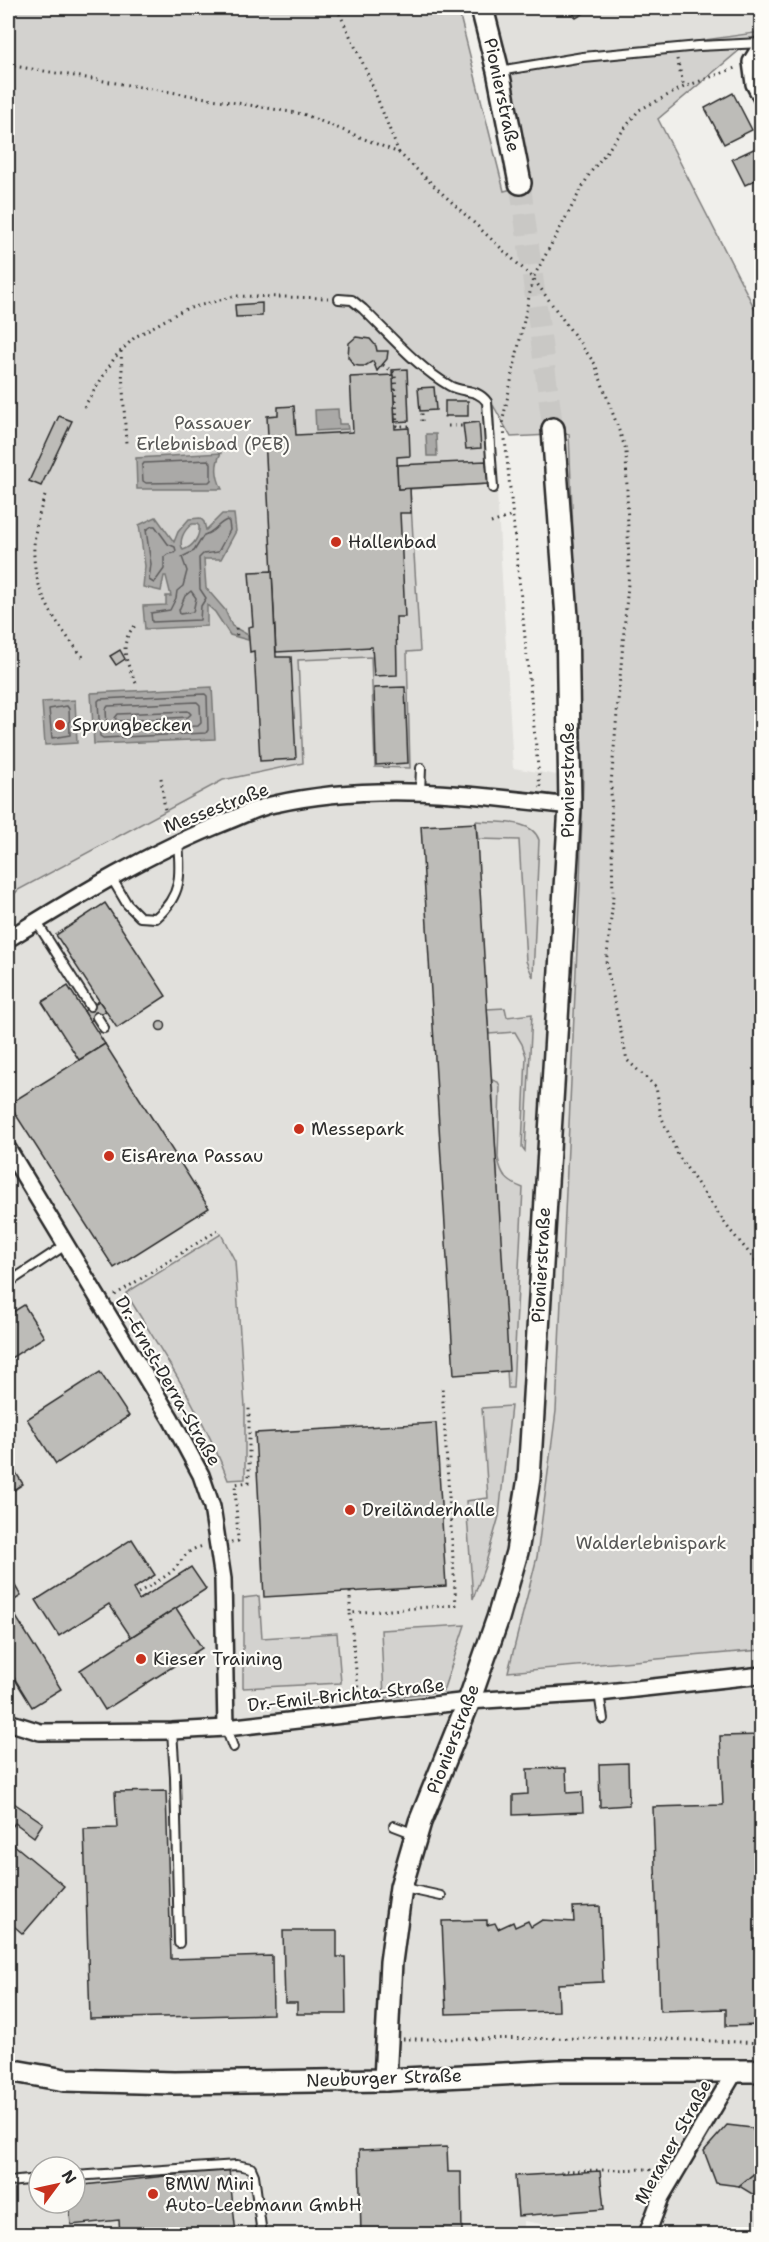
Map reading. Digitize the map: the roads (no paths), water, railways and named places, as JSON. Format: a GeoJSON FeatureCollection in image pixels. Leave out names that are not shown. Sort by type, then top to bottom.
{"type":"FeatureCollection","features":[{"type":"Feature","properties":{"kind":"main road","name":"Pionierstraße"},"geometry":{"type":"LineString","coordinates":[[482,8],[498,71],[520,183]]}},
{"type":"Feature","properties":{"kind":"main road","name":"Pionierstraße"},"geometry":{"type":"LineString","coordinates":[[386,2080],[391,1962],[401,1887],[417,1834],[470,1701],[498,1618],[517,1552],[529,1478],[570,806],[567,617],[553,429]]}},
{"type":"Feature","properties":{"kind":"main road","name":"Neuburger Straße"},"geometry":{"type":"LineString","coordinates":[[8,2070],[65,2080],[119,2081],[386,2080],[559,2071],[762,2071]]}},
{"type":"Feature","properties":{"kind":"street"},"geometry":{"type":"LineString","coordinates":[[762,44],[751,62],[754,84],[762,99]]}},
{"type":"Feature","properties":{"kind":"street","name":"Messestraße"},"geometry":{"type":"LineString","coordinates":[[8,939],[111,877],[178,842],[273,804],[341,794],[420,793],[570,806]]}},
{"type":"Feature","properties":{"kind":"street","name":"Dr.-Ernst-Derra-Straße"},"geometry":{"type":"LineString","coordinates":[[8,1149],[64,1246],[166,1412],[201,1475],[212,1507],[223,1579],[226,1728]]}},
{"type":"Feature","properties":{"kind":"street","name":"Dr.-Emil-Brichta-Straße"},"geometry":{"type":"LineString","coordinates":[[8,1722],[40,1732],[172,1731],[226,1728],[470,1701],[599,1693],[762,1675]]}},
{"type":"Feature","properties":{"kind":"street","name":"Meraner Straße"},"geometry":{"type":"LineString","coordinates":[[647,2235],[661,2197],[736,2070]]}},
{"type":"Feature","properties":{"kind":"lane"},"geometry":{"type":"LineString","coordinates":[[498,71],[583,57],[699,46],[762,44]]}},
{"type":"Feature","properties":{"kind":"lane"},"geometry":{"type":"LineString","coordinates":[[339,298],[352,300],[425,368],[452,387],[482,395],[487,402],[493,488]]}},
{"type":"Feature","properties":{"kind":"lane"},"geometry":{"type":"LineString","coordinates":[[420,793],[421,768]]}},
{"type":"Feature","properties":{"kind":"lane"},"geometry":{"type":"LineString","coordinates":[[111,877],[127,904],[140,917],[156,918],[177,891],[180,867],[178,842]]}},
{"type":"Feature","properties":{"kind":"lane"},"geometry":{"type":"LineString","coordinates":[[36,921],[90,1006]]}},
{"type":"Feature","properties":{"kind":"lane"},"geometry":{"type":"LineString","coordinates":[[97,1017],[104,1028]]}},
{"type":"Feature","properties":{"kind":"lane"},"geometry":{"type":"LineString","coordinates":[[8,1282],[64,1246]]}},
{"type":"Feature","properties":{"kind":"lane"},"geometry":{"type":"LineString","coordinates":[[599,1693],[603,1719]]}},
{"type":"Feature","properties":{"kind":"lane"},"geometry":{"type":"LineString","coordinates":[[226,1728],[233,1746]]}},
{"type":"Feature","properties":{"kind":"lane"},"geometry":{"type":"LineString","coordinates":[[172,1731],[179,1943]]}},
{"type":"Feature","properties":{"kind":"lane"},"geometry":{"type":"LineString","coordinates":[[394,1826],[417,1834]]}},
{"type":"Feature","properties":{"kind":"lane"},"geometry":{"type":"LineString","coordinates":[[401,1887],[441,1896]]}},
{"type":"Feature","properties":{"kind":"lane"},"geometry":{"type":"LineString","coordinates":[[87,2175],[237,2165],[250,2168],[254,2175],[262,2235]]}},
{"type":"Feature","properties":{"kind":"lane"},"geometry":{"type":"LineString","coordinates":[[8,2182],[27,2180]]}},
{"type":"Feature","properties":{"kind":"water"},"geometry":{"type":"Polygon","coordinates":[[[338,409],[339,424],[347,424],[348,429],[316,431],[315,410],[338,409]]]}},
{"type":"Feature","properties":{"kind":"water"},"geometry":{"type":"Polygon","coordinates":[[[426,434],[436,434],[437,456],[427,456],[426,434]]]}},
{"type":"Feature","properties":{"kind":"water"},"geometry":{"type":"Polygon","coordinates":[[[221,453],[217,462],[217,471],[222,489],[137,489],[136,458],[221,453]]]}},
{"type":"Feature","properties":{"kind":"water"},"geometry":{"type":"Polygon","coordinates":[[[222,514],[234,514],[236,531],[221,559],[204,559],[206,588],[225,610],[232,626],[248,635],[248,640],[230,635],[215,612],[207,605],[207,626],[145,629],[143,606],[166,605],[166,596],[171,596],[166,576],[164,576],[161,591],[143,587],[145,566],[139,525],[156,517],[174,542],[178,532],[189,519],[200,518],[206,530],[222,514]],[[192,524],[184,532],[181,543],[183,550],[190,547],[197,538],[199,526],[192,524]]]}},
{"type":"Feature","properties":{"kind":"water"},"geometry":{"type":"Polygon","coordinates":[[[212,687],[215,739],[94,744],[91,693],[212,687]]]}},
{"type":"Feature","properties":{"kind":"water","name":"Sprungbecken"},"geometry":{"type":"Polygon","coordinates":[[[75,700],[77,743],[45,745],[42,702],[75,700]]]}},
{"type":"Feature","properties":{"kind":"tunnel"},"geometry":{"type":"LineString","coordinates":[[520,183],[553,429]]}},
{"type":"Feature","properties":{"kind":"place","name":"Hallenbad"},"geometry":{"type":"Point","coordinates":[336,542]}},
{"type":"Feature","properties":{"kind":"place","name":"Sprungbecken"},"geometry":{"type":"Point","coordinates":[60,725]}},
{"type":"Feature","properties":{"kind":"place","name":"Messepark"},"geometry":{"type":"Point","coordinates":[299,1129]}},
{"type":"Feature","properties":{"kind":"place","name":"EisArena Passau"},"geometry":{"type":"Point","coordinates":[109,1156]}},
{"type":"Feature","properties":{"kind":"place","name":"Dreiländerhalle"},"geometry":{"type":"Point","coordinates":[350,1510]}},
{"type":"Feature","properties":{"kind":"place","name":"Kieser Training"},"geometry":{"type":"Point","coordinates":[141,1659]}},
{"type":"Feature","properties":{"kind":"place","name":"BMW Mini Auto-Leebmann GmbH"},"geometry":{"type":"Point","coordinates":[153,2194]}},
{"type":"Feature","properties":{"kind":"park label","name":"Passauer Erlebnisbad (PEB)"},"geometry":{"type":"Point","coordinates":[213,433]}},
{"type":"Feature","properties":{"kind":"park label","name":"Walderlebnispark"},"geometry":{"type":"Point","coordinates":[651,1543]}}]}
